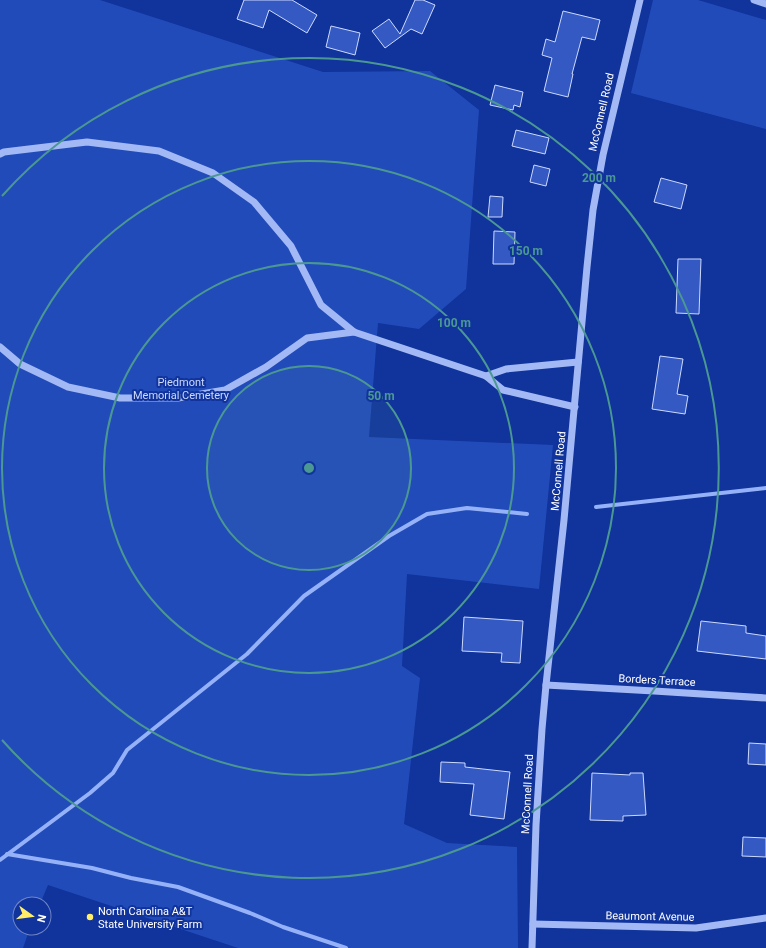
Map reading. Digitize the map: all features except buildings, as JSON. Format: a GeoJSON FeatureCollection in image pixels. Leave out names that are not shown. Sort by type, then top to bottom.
{"type":"FeatureCollection","features":[{"type":"Feature","properties":{"kind":"street","name":"McConnell Road"},"geometry":{"type":"LineString","coordinates":[[532,948],[536,825],[546,685],[564,520],[587,260],[593,210],[603,155],[640,0]]}},
{"type":"Feature","properties":{"kind":"street"},"geometry":{"type":"LineString","coordinates":[[754,0],[766,4]]}},
{"type":"Feature","properties":{"kind":"street"},"geometry":{"type":"LineString","coordinates":[[0,154],[4,152],[88,142],[159,151],[213,173],[254,202],[291,246],[321,305],[354,332],[486,376],[503,390],[574,407]]}},
{"type":"Feature","properties":{"kind":"street"},"geometry":{"type":"LineString","coordinates":[[0,347],[20,364],[68,387],[120,398],[178,398],[225,390],[266,367],[307,338],[354,332]]}},
{"type":"Feature","properties":{"kind":"street"},"geometry":{"type":"LineString","coordinates":[[486,376],[506,369],[578,362]]}},
{"type":"Feature","properties":{"kind":"street","name":"Borders Terrace"},"geometry":{"type":"LineString","coordinates":[[546,685],[766,698]]}},
{"type":"Feature","properties":{"kind":"street","name":"Beaumont Avenue"},"geometry":{"type":"LineString","coordinates":[[533,924],[696,928],[766,918]]}},
{"type":"Feature","properties":{"kind":"green space","name":"Piedmont Memorial Cemetery"},"geometry":{"type":"Polygon","coordinates":[[[0,0],[100,0],[323,72],[430,71],[479,110],[466,289],[419,329],[378,323],[369,437],[553,445],[539,589],[407,574],[402,666],[420,678],[404,824],[447,843],[517,847],[518,948],[238,948],[48,885],[43,896],[12,896],[12,936],[27,936],[23,948],[0,948],[0,0]]]}},
{"type":"Feature","properties":{"kind":"green space"},"geometry":{"type":"Polygon","coordinates":[[[653,0],[698,0],[766,20],[766,129],[631,93],[653,0]]]}},
{"type":"Feature","properties":{"kind":"waterway"},"geometry":{"type":"LineString","coordinates":[[596,507],[766,488]]}},
{"type":"Feature","properties":{"kind":"waterway"},"geometry":{"type":"LineString","coordinates":[[0,860],[90,793],[113,773],[127,750],[247,654],[304,596],[389,536],[427,514],[467,508],[527,514]]}},
{"type":"Feature","properties":{"kind":"waterway"},"geometry":{"type":"LineString","coordinates":[[7,854],[92,868],[131,878],[178,887],[250,913],[283,927],[346,948]]}},
{"type":"Feature","properties":{"kind":"place","name":"North Carolina A&T State University Farm"},"geometry":{"type":"Point","coordinates":[90,917]}}]}
